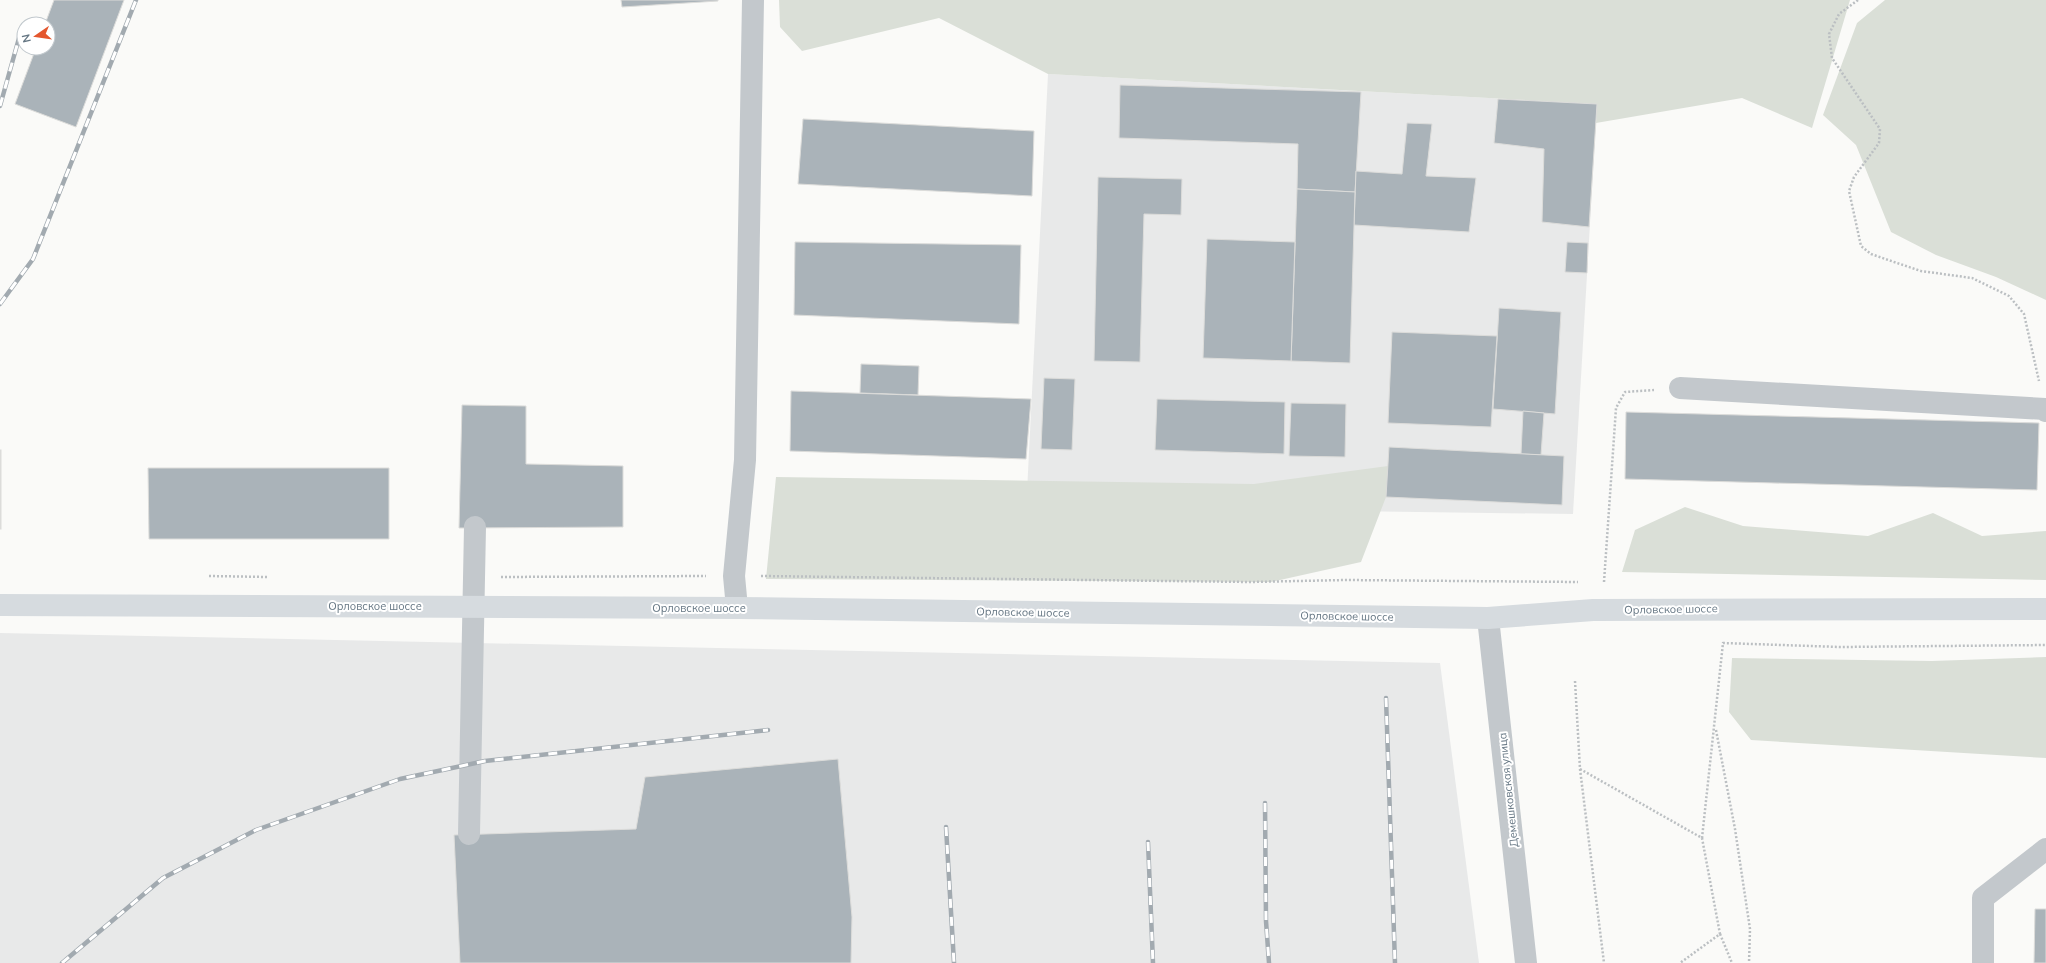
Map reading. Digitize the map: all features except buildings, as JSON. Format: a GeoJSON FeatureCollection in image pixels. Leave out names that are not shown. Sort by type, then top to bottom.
{"type":"FeatureCollection","features":[{"type":"Feature","properties":{"kind":"main road","name":"Орловское шоссе"},"geometry":{"type":"LineString","coordinates":[[0,605],[737,608],[1488,618],[1624,610],[2046,609]]}},
{"type":"Feature","properties":{"kind":"street"},"geometry":{"type":"LineString","coordinates":[[737,608],[734,576],[745,460],[753,0]]}},
{"type":"Feature","properties":{"kind":"street"},"geometry":{"type":"LineString","coordinates":[[1680,388],[2046,410]]}},
{"type":"Feature","properties":{"kind":"street"},"geometry":{"type":"LineString","coordinates":[[470,834],[475,527]]}},
{"type":"Feature","properties":{"kind":"street","name":"Демешковская улица"},"geometry":{"type":"LineString","coordinates":[[1488,618],[1526,963]]}},
{"type":"Feature","properties":{"kind":"street"},"geometry":{"type":"LineString","coordinates":[[1983,963],[1983,898],[2046,849]]}},
{"type":"Feature","properties":{"kind":"path"},"geometry":{"type":"LineString","coordinates":[[1858,0],[1839,14],[1829,34],[1832,58],[1880,129],[1879,143],[1854,177],[1849,191],[1862,246],[1871,254],[1921,271],[1972,278],[2009,296],[2024,314],[2046,410]]}},
{"type":"Feature","properties":{"kind":"path"},"geometry":{"type":"LineString","coordinates":[[1604,582],[1616,408],[1625,392],[1680,388]]}},
{"type":"Feature","properties":{"kind":"path"},"geometry":{"type":"LineString","coordinates":[[209,576],[271,577]]}},
{"type":"Feature","properties":{"kind":"path"},"geometry":{"type":"LineString","coordinates":[[498,577],[734,576],[1250,582],[1353,580],[1582,582]]}},
{"type":"Feature","properties":{"kind":"path"},"geometry":{"type":"LineString","coordinates":[[1597,582],[1612,582]]}},
{"type":"Feature","properties":{"kind":"path"},"geometry":{"type":"LineString","coordinates":[[1732,963],[1720,934],[1702,838],[1723,643],[1840,647],[2046,645]]}},
{"type":"Feature","properties":{"kind":"path"},"geometry":{"type":"LineString","coordinates":[[1575,681],[1580,769],[1604,963]]}},
{"type":"Feature","properties":{"kind":"path"},"geometry":{"type":"LineString","coordinates":[[1715,728],[1735,828],[1750,929],[1749,963]]}},
{"type":"Feature","properties":{"kind":"path"},"geometry":{"type":"LineString","coordinates":[[1580,769],[1702,838]]}},
{"type":"Feature","properties":{"kind":"path"},"geometry":{"type":"LineString","coordinates":[[1680,963],[1720,934]]}},
{"type":"Feature","properties":{"kind":"shaded area"},"geometry":{"type":"Polygon","coordinates":[[[779,0],[1850,0],[1812,128],[1742,98],[1596,123],[1597,104],[1048,74],[939,18],[802,51],[780,27],[779,0]]]}},
{"type":"Feature","properties":{"kind":"shaded area"},"geometry":{"type":"Polygon","coordinates":[[[1885,0],[2046,0],[2046,300],[1996,277],[1936,255],[1891,232],[1856,145],[1823,115],[1857,23],[1885,0]]]}},
{"type":"Feature","properties":{"kind":"shaded area"},"geometry":{"type":"Polygon","coordinates":[[[1048,74],[1597,104],[1573,514],[1345,511],[1027,492],[1048,74]]]}},
{"type":"Feature","properties":{"kind":"shaded area"},"geometry":{"type":"Polygon","coordinates":[[[1388,466],[1386,497],[1361,562],[1271,582],[766,579],[776,477],[1254,484],[1388,466]]]}},
{"type":"Feature","properties":{"kind":"shaded area"},"geometry":{"type":"Polygon","coordinates":[[[1685,507],[1743,526],[1868,536],[1933,513],[1982,536],[2046,531],[2046,580],[1622,572],[1635,530],[1685,507]]]}},
{"type":"Feature","properties":{"kind":"shaded area"},"geometry":{"type":"Polygon","coordinates":[[[0,633],[1440,663],[1479,963],[0,963],[0,633]]]}},
{"type":"Feature","properties":{"kind":"shaded area"},"geometry":{"type":"Polygon","coordinates":[[[2046,657],[2046,758],[1751,740],[1729,712],[1732,658],[1932,661],[2046,657]]]}},
{"type":"Feature","properties":{"kind":"railway"},"geometry":{"type":"LineString","coordinates":[[0,304],[33,259],[136,0]]}},
{"type":"Feature","properties":{"kind":"railway"},"geometry":{"type":"LineString","coordinates":[[0,106],[16,49]]}},
{"type":"Feature","properties":{"kind":"railway"},"geometry":{"type":"LineString","coordinates":[[1386,698],[1395,963]]}},
{"type":"Feature","properties":{"kind":"railway"},"geometry":{"type":"LineString","coordinates":[[62,963],[163,878],[256,830],[400,779],[485,761],[768,730]]}},
{"type":"Feature","properties":{"kind":"railway"},"geometry":{"type":"LineString","coordinates":[[1265,803],[1266,921],[1269,963]]}},
{"type":"Feature","properties":{"kind":"railway"},"geometry":{"type":"LineString","coordinates":[[946,827],[954,963]]}},
{"type":"Feature","properties":{"kind":"railway"},"geometry":{"type":"LineString","coordinates":[[1148,842],[1153,963]]}}]}
